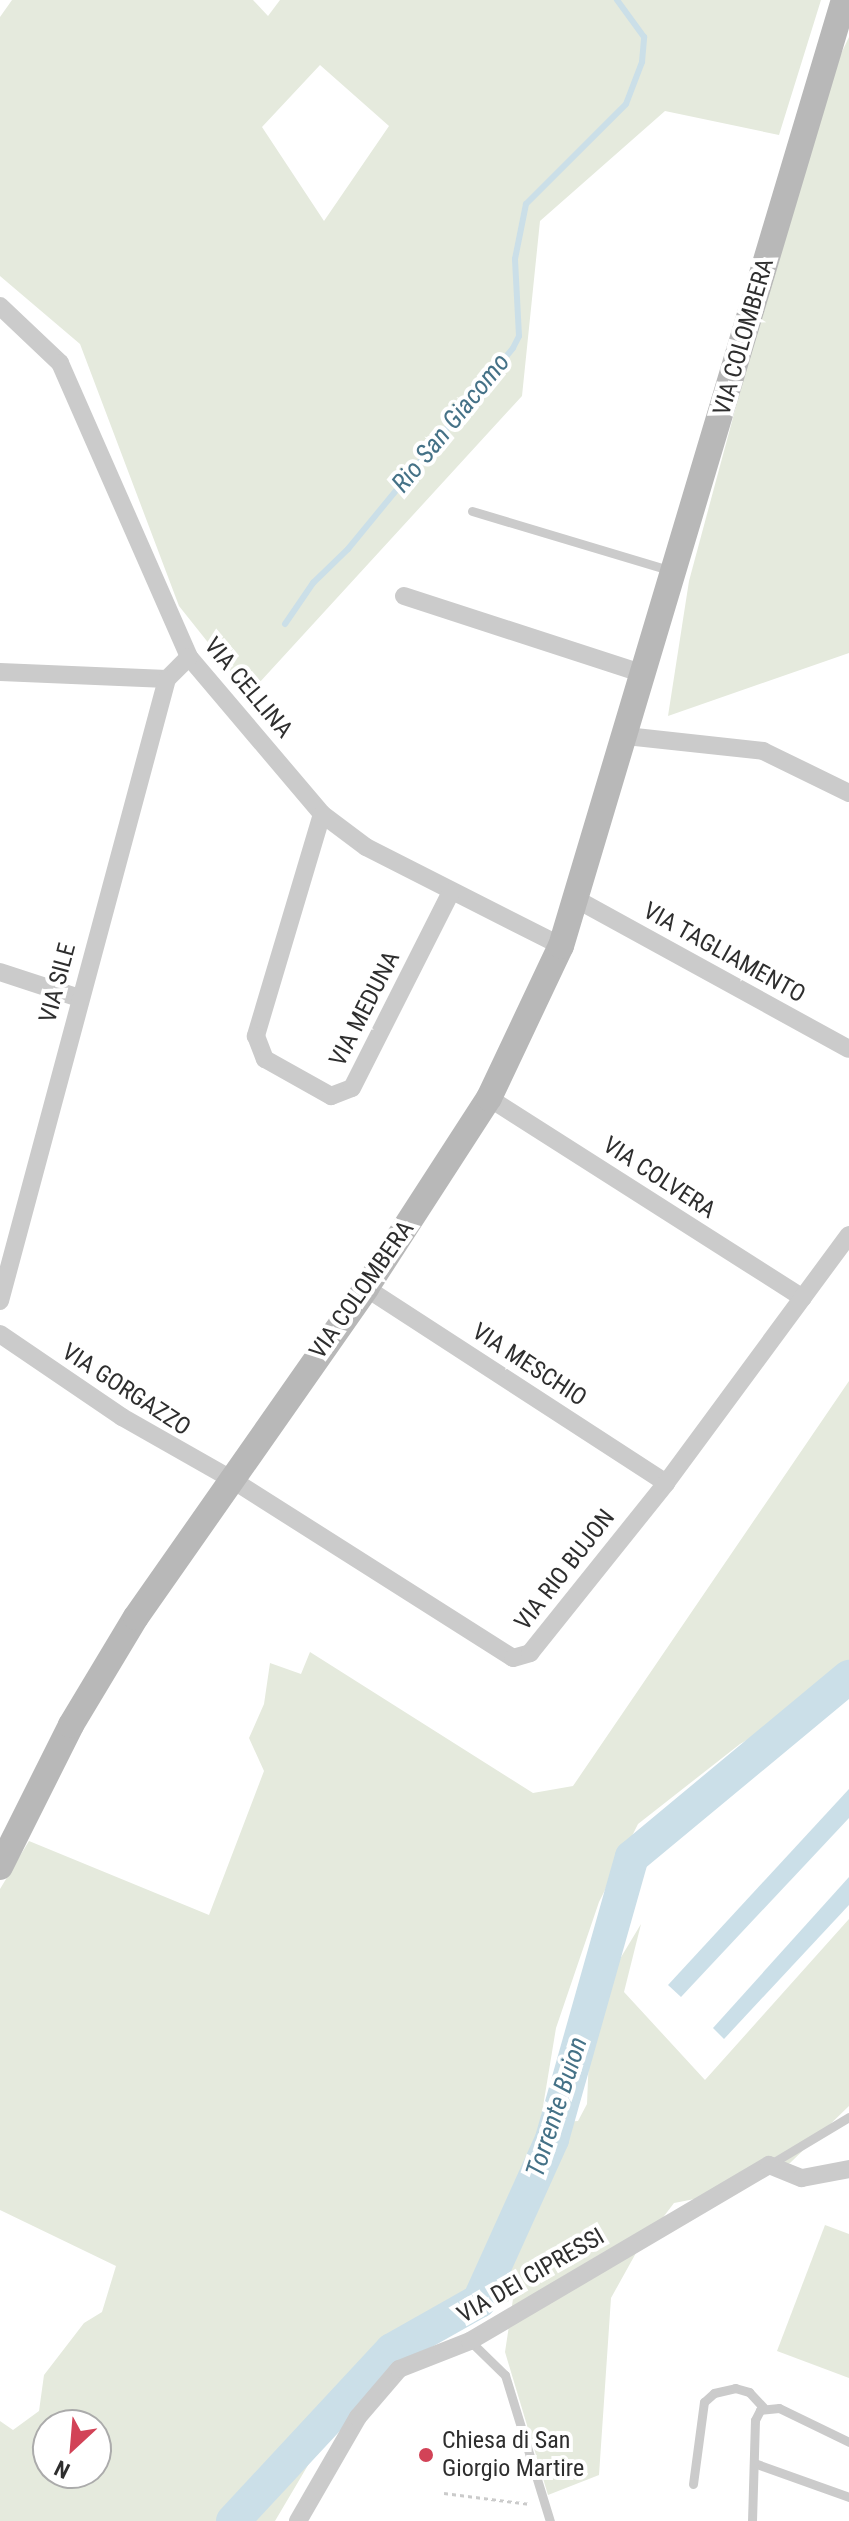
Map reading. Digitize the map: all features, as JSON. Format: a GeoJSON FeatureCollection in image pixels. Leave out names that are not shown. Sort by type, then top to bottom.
{"type":"FeatureCollection","features":[{"type":"Feature","properties":{"kind":"street","name":"VIA COLOMBERA"},"geometry":{"type":"LineString","coordinates":[[0,1867],[71,1725],[136,1617],[366,1288],[489,1098],[561,946],[844,0]]}},
{"type":"Feature","properties":{"kind":"street","name":"VIA CELLINA"},"geometry":{"type":"LineString","coordinates":[[0,306],[60,363],[189,657],[322,814],[366,847],[561,946]]}},
{"type":"Feature","properties":{"kind":"street"},"geometry":{"type":"LineString","coordinates":[[404,596],[644,674]]}},
{"type":"Feature","properties":{"kind":"street"},"geometry":{"type":"LineString","coordinates":[[0,672],[167,679],[189,657]]}},
{"type":"Feature","properties":{"kind":"street","name":"VIA SILE"},"geometry":{"type":"LineString","coordinates":[[0,1301],[167,679]]}},
{"type":"Feature","properties":{"kind":"street"},"geometry":{"type":"LineString","coordinates":[[626,736],[763,751],[849,793]]}},
{"type":"Feature","properties":{"kind":"street","name":"VIA MEDUNA"},"geometry":{"type":"LineString","coordinates":[[322,814],[256,1036],[265,1059],[331,1096],[352,1088],[451,892]]}},
{"type":"Feature","properties":{"kind":"street","name":"VIA TAGLIAMENTO"},"geometry":{"type":"LineString","coordinates":[[576,899],[849,1049]]}},
{"type":"Feature","properties":{"kind":"street"},"geometry":{"type":"LineString","coordinates":[[0,972],[79,998]]}},
{"type":"Feature","properties":{"kind":"street","name":"VIA COLVERA"},"geometry":{"type":"LineString","coordinates":[[489,1098],[803,1298]]}},
{"type":"Feature","properties":{"kind":"street","name":"VIA RIO BUJON"},"geometry":{"type":"LineString","coordinates":[[231,1479],[513,1658],[530,1653],[666,1483],[849,1235]]}},
{"type":"Feature","properties":{"kind":"street","name":"VIA MESCHIO"},"geometry":{"type":"LineString","coordinates":[[366,1288],[666,1483]]}},
{"type":"Feature","properties":{"kind":"street","name":"VIA GORGAZZO"},"geometry":{"type":"LineString","coordinates":[[0,1334],[122,1417],[231,1479]]}},
{"type":"Feature","properties":{"kind":"street"},"geometry":{"type":"LineString","coordinates":[[769,2165],[802,2178],[848,2168]]}},
{"type":"Feature","properties":{"kind":"street","name":"VIA DEI CIPRESSI"},"geometry":{"type":"LineString","coordinates":[[298,2521],[358,2417],[399,2369],[470,2341],[769,2165]]}},
{"type":"Feature","properties":{"kind":"lane"},"geometry":{"type":"LineString","coordinates":[[472,511],[674,572]]}},
{"type":"Feature","properties":{"kind":"lane"},"geometry":{"type":"LineString","coordinates":[[769,2165],[849,2117]]}},
{"type":"Feature","properties":{"kind":"lane"},"geometry":{"type":"LineString","coordinates":[[470,2341],[505,2375],[550,2521]]}},
{"type":"Feature","properties":{"kind":"lane"},"geometry":{"type":"LineString","coordinates":[[693,2484],[704,2402],[721,2390],[735,2388],[749,2392],[763,2407],[779,2408],[849,2442]]}},
{"type":"Feature","properties":{"kind":"lane"},"geometry":{"type":"LineString","coordinates":[[763,2407],[755,2420],[752,2519],[763,2521]]}},
{"type":"Feature","properties":{"kind":"lane"},"geometry":{"type":"LineString","coordinates":[[754,2463],[849,2497]]}},
{"type":"Feature","properties":{"kind":"path"},"geometry":{"type":"LineString","coordinates":[[444,2493],[546,2507]]}},
{"type":"Feature","properties":{"kind":"shaded area"},"geometry":{"type":"Polygon","coordinates":[[[12,0],[253,0],[268,16],[280,0],[821,0],[779,135],[665,111],[540,221],[522,396],[249,694],[179,606],[80,344],[0,276],[0,17],[12,0]],[[320,65],[262,127],[324,221],[389,126],[320,65]]]}},
{"type":"Feature","properties":{"kind":"shaded area"},"geometry":{"type":"Polygon","coordinates":[[[849,37],[849,653],[668,716],[689,581],[818,102],[849,37]]]}},
{"type":"Feature","properties":{"kind":"shaded area"},"geometry":{"type":"Polygon","coordinates":[[[849,1381],[849,1680],[740,1744],[638,1824],[599,1902],[556,2028],[534,2161],[535,2202],[552,2143],[563,2122],[578,2121],[587,2104],[591,2007],[641,1924],[624,1992],[705,2080],[849,1919],[849,2106],[790,2163],[731,2192],[674,2203],[636,2253],[611,2298],[599,2475],[548,2495],[505,2352],[513,2299],[388,2364],[330,2428],[275,2521],[0,2521],[0,2421],[13,2430],[32,2416],[32,2489],[112,2489],[112,2409],[39,2409],[44,2375],[84,2323],[102,2312],[116,2266],[0,2210],[0,1889],[29,1841],[209,1915],[264,1771],[249,1738],[264,1704],[270,1663],[301,1674],[310,1652],[533,1793],[573,1786],[849,1381]]]}},
{"type":"Feature","properties":{"kind":"shaded area"},"geometry":{"type":"Polygon","coordinates":[[[825,2225],[849,2234],[849,2378],[777,2351],[825,2225]]]}},
{"type":"Feature","properties":{"kind":"water"},"geometry":{"type":"Polygon","coordinates":[[[849,1789],[849,1818],[681,1997],[668,1985],[849,1789]]]}},
{"type":"Feature","properties":{"kind":"water"},"geometry":{"type":"Polygon","coordinates":[[[849,1877],[849,1905],[724,2039],[713,2028],[849,1877]]]}},
{"type":"Feature","properties":{"kind":"waterway","name":"Rio San Giacomo"},"geometry":{"type":"LineString","coordinates":[[285,624],[313,583],[348,549],[513,348],[519,336],[515,259],[526,204],[626,104],[642,62],[644,37],[617,0]]}},
{"type":"Feature","properties":{"kind":"waterway","name":"Torrente Buion"},"geometry":{"type":"LineString","coordinates":[[233,2521],[392,2350],[479,2301],[552,2139],[632,1857],[849,1677]]}},
{"type":"Feature","properties":{"kind":"place","name":"Chiesa di San Giorgio Martire"},"geometry":{"type":"Point","coordinates":[426,2455]}}]}
